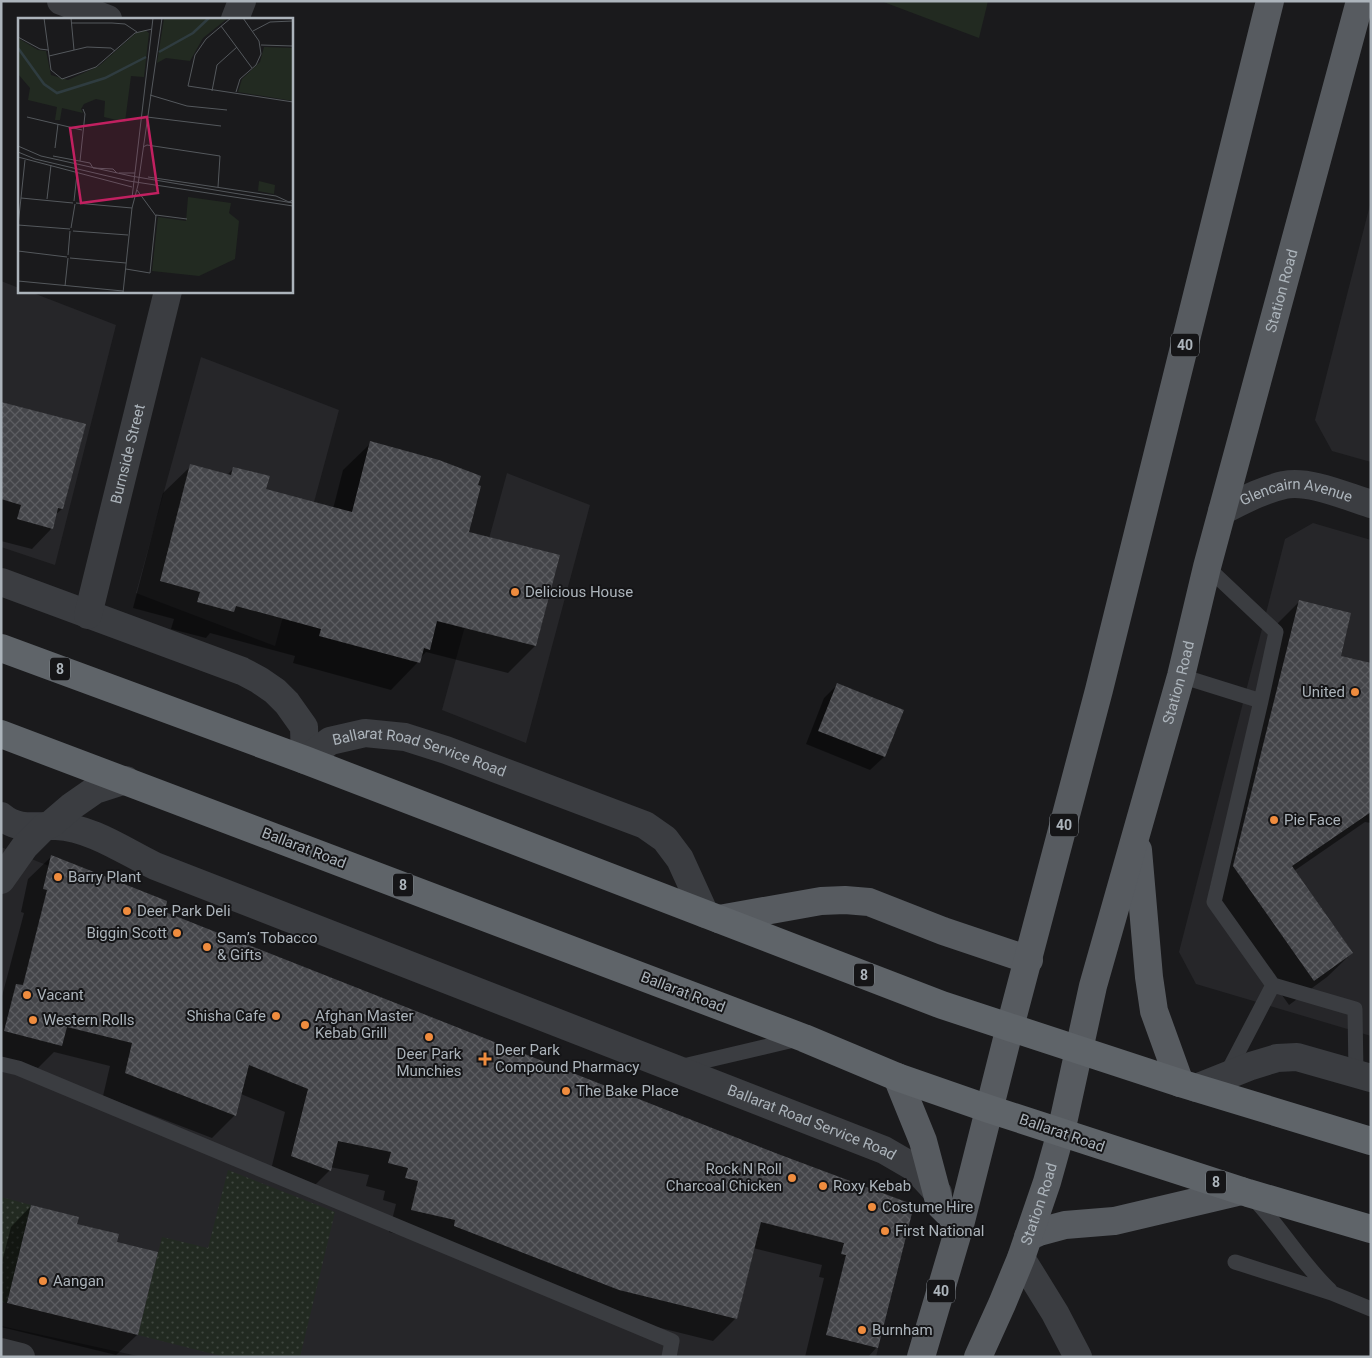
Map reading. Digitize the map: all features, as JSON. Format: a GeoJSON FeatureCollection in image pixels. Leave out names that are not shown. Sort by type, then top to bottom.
{"type":"FeatureCollection","features":[{"type":"Feature","properties":{"kind":"highway","name":"8"},"geometry":{"type":"LineString","coordinates":[[1,648],[305,760],[942,1005],[1188,1086],[1371,1141]]}},
{"type":"Feature","properties":{"kind":"highway","name":"Ballarat Road"},"geometry":{"type":"LineString","coordinates":[[1,734],[804,1038],[897,1077],[1244,1192],[1371,1229]]}},
{"type":"Feature","properties":{"kind":"main road","name":"40"},"geometry":{"type":"LineString","coordinates":[[921,1357],[960,1226],[1010,1027],[1099,690],[1270,1]]}},
{"type":"Feature","properties":{"kind":"main road","name":"Station Road"},"geometry":{"type":"LineString","coordinates":[[978,1357],[1002,1304],[1047,1182],[1061,1132],[1093,986],[1181,676],[1222,511],[1362,8]]}},
{"type":"Feature","properties":{"kind":"main road"},"geometry":{"type":"LineString","coordinates":[[1136,833],[1149,977],[1154,1011],[1188,1086]]}},
{"type":"Feature","properties":{"kind":"main road"},"geometry":{"type":"LineString","coordinates":[[712,916],[822,901],[869,902],[943,931],[1029,960]]}},
{"type":"Feature","properties":{"kind":"main road"},"geometry":{"type":"LineString","coordinates":[[897,1077],[923,1141],[940,1205],[960,1226]]}},
{"type":"Feature","properties":{"kind":"main road"},"geometry":{"type":"LineString","coordinates":[[1024,1247],[1039,1232],[1065,1225],[1114,1221],[1244,1192]]}},
{"type":"Feature","properties":{"kind":"street"},"geometry":{"type":"LineString","coordinates":[[61,1],[105,18]]}},
{"type":"Feature","properties":{"kind":"street"},"geometry":{"type":"LineString","coordinates":[[235,18],[242,1]]}},
{"type":"Feature","properties":{"kind":"street","name":"Burnside Street"},"geometry":{"type":"LineString","coordinates":[[88,615],[168,292]]}},
{"type":"Feature","properties":{"kind":"street","name":"Glencairn Avenue"},"geometry":{"type":"LineString","coordinates":[[1222,511],[1262,492],[1284,485],[1296,484],[1309,485],[1371,504]]}},
{"type":"Feature","properties":{"kind":"street"},"geometry":{"type":"LineString","coordinates":[[1,582],[242,671],[259,680],[275,691],[304,727],[305,760]]}},
{"type":"Feature","properties":{"kind":"street","name":"Ballarat Road Service Road"},"geometry":{"type":"LineString","coordinates":[[305,760],[330,741],[365,733],[405,738],[446,750],[645,825],[665,839],[680,859],[712,916]]}},
{"type":"Feature","properties":{"kind":"street"},"geometry":{"type":"LineString","coordinates":[[1,880],[24,846],[44,827],[51,824],[95,790],[126,780]]}},
{"type":"Feature","properties":{"kind":"street","name":"Ballarat Road Service Road"},"geometry":{"type":"LineString","coordinates":[[1,816],[18,826],[62,827],[91,834],[156,866],[893,1154],[915,1168],[938,1193]]}},
{"type":"Feature","properties":{"kind":"street"},"geometry":{"type":"LineString","coordinates":[[1188,1086],[1226,1076],[1277,1058],[1296,1057],[1363,1076]]}},
{"type":"Feature","properties":{"kind":"street"},"geometry":{"type":"LineString","coordinates":[[1024,1247],[1078,1357]]}},
{"type":"Feature","properties":{"kind":"street"},"geometry":{"type":"LineString","coordinates":[[1,1352],[21,1357]]}},
{"type":"Feature","properties":{"kind":"lane"},"geometry":{"type":"LineString","coordinates":[[1207,567],[1276,632],[1214,902],[1273,985],[1355,1009],[1363,1076]]}},
{"type":"Feature","properties":{"kind":"lane"},"geometry":{"type":"LineString","coordinates":[[1181,676],[1261,701]]}},
{"type":"Feature","properties":{"kind":"lane"},"geometry":{"type":"LineString","coordinates":[[1226,1076],[1273,985]]}},
{"type":"Feature","properties":{"kind":"lane"},"geometry":{"type":"LineString","coordinates":[[674,1068],[804,1038]]}},
{"type":"Feature","properties":{"kind":"lane"},"geometry":{"type":"LineString","coordinates":[[1,1064],[18,1068],[672,1341],[669,1357]]}},
{"type":"Feature","properties":{"kind":"lane"},"geometry":{"type":"LineString","coordinates":[[1244,1192],[1278,1226],[1314,1274],[1332,1293]]}},
{"type":"Feature","properties":{"kind":"lane"},"geometry":{"type":"LineString","coordinates":[[1235,1262],[1332,1293],[1371,1309]]}},
{"type":"Feature","properties":{"kind":"shaded area"},"geometry":{"type":"Polygon","coordinates":[[[881,1],[988,1],[979,38],[881,1]]]}},
{"type":"Feature","properties":{"kind":"shaded area"},"geometry":{"type":"Polygon","coordinates":[[[1371,201],[1371,462],[1332,451],[1315,420],[1371,201]]]}},
{"type":"Feature","properties":{"kind":"shaded area"},"geometry":{"type":"Polygon","coordinates":[[[1,281],[18,288],[18,292],[31,292],[116,325],[55,565],[1,547],[1,281]]]}},
{"type":"Feature","properties":{"kind":"shaded area"},"geometry":{"type":"Polygon","coordinates":[[[201,357],[339,410],[275,646],[136,593],[201,357]]]}},
{"type":"Feature","properties":{"kind":"shaded area"},"geometry":{"type":"Polygon","coordinates":[[[507,473],[590,505],[526,743],[442,710],[507,473]]]}},
{"type":"Feature","properties":{"kind":"shaded area"},"geometry":{"type":"Polygon","coordinates":[[[1313,523],[1371,540],[1371,1036],[1196,984],[1179,952],[1285,539],[1313,523]]]}},
{"type":"Feature","properties":{"kind":"shaded area"},"geometry":{"type":"Polygon","coordinates":[[[1,847],[778,1154],[910,1203],[913,1209],[876,1357],[142,1357],[1,1326],[1,847]]]}},
{"type":"Feature","properties":{"kind":"shaded area"},"geometry":{"type":"Polygon","coordinates":[[[228,1170],[335,1212],[300,1357],[225,1357],[138,1335],[162,1237],[208,1248],[228,1170]]]}},
{"type":"Feature","properties":{"kind":"shaded area"},"geometry":{"type":"Polygon","coordinates":[[[1,1197],[31,1205],[7,1303],[1,1302],[1,1197]]]}},
{"type":"Feature","properties":{"kind":"building"},"geometry":{"type":"Polygon","coordinates":[[[1,402],[86,424],[63,509],[58,508],[53,529],[17,519],[21,505],[1,499],[1,402]]]}},
{"type":"Feature","properties":{"kind":"building"},"geometry":{"type":"Polygon","coordinates":[[[370,441],[439,460],[481,476],[478,485],[481,486],[469,532],[560,555],[536,646],[437,621],[430,650],[424,648],[420,663],[319,636],[321,629],[236,606],[234,612],[197,602],[200,592],[160,581],[190,464],[231,475],[233,467],[270,476],[266,489],[352,512],[370,441]]]}},
{"type":"Feature","properties":{"kind":"building"},"geometry":{"type":"Polygon","coordinates":[[[1299,600],[1351,613],[1341,656],[1371,663],[1371,812],[1292,866],[1353,953],[1314,981],[1233,866],[1299,600]]]}},
{"type":"Feature","properties":{"kind":"building"},"geometry":{"type":"Polygon","coordinates":[[[837,683],[904,710],[885,757],[818,731],[837,683]]]}},
{"type":"Feature","properties":{"kind":"building"},"geometry":{"type":"Polygon","coordinates":[[[51,855],[167,901],[165,912],[778,1154],[914,1205],[878,1348],[826,1335],[846,1255],[841,1254],[844,1243],[761,1222],[737,1319],[619,1290],[454,1226],[455,1220],[411,1210],[418,1181],[405,1178],[408,1168],[388,1163],[391,1152],[338,1141],[331,1171],[291,1156],[308,1089],[249,1065],[236,1116],[125,1073],[132,1043],[67,1027],[62,1046],[4,1031],[16,984],[23,985],[47,890],[43,889],[51,855]]]}},
{"type":"Feature","properties":{"kind":"building"},"geometry":{"type":"Polygon","coordinates":[[[31,1205],[79,1217],[77,1224],[119,1234],[117,1242],[158,1252],[138,1335],[7,1303],[31,1205]]]}},
{"type":"Feature","properties":{"kind":"place","name":"Delicious House"},"geometry":{"type":"Point","coordinates":[515,592]}},
{"type":"Feature","properties":{"kind":"place","name":"United"},"geometry":{"type":"Point","coordinates":[1355,692]}},
{"type":"Feature","properties":{"kind":"place","name":"Pie Face"},"geometry":{"type":"Point","coordinates":[1274,820]}},
{"type":"Feature","properties":{"kind":"place","name":"Barry Plant"},"geometry":{"type":"Point","coordinates":[58,877]}},
{"type":"Feature","properties":{"kind":"place","name":"Deer Park Deli"},"geometry":{"type":"Point","coordinates":[127,911]}},
{"type":"Feature","properties":{"kind":"place","name":"Biggin Scott"},"geometry":{"type":"Point","coordinates":[177,933]}},
{"type":"Feature","properties":{"kind":"place","name":"Sam’s Tobacco & Gifts"},"geometry":{"type":"Point","coordinates":[207,947]}},
{"type":"Feature","properties":{"kind":"place","name":"Vacant"},"geometry":{"type":"Point","coordinates":[27,995]}},
{"type":"Feature","properties":{"kind":"place","name":"Shisha Cafe"},"geometry":{"type":"Point","coordinates":[276,1016]}},
{"type":"Feature","properties":{"kind":"place","name":"Western Rolls"},"geometry":{"type":"Point","coordinates":[33,1020]}},
{"type":"Feature","properties":{"kind":"place","name":"Afghan Master Kebab Grill"},"geometry":{"type":"Point","coordinates":[305,1025]}},
{"type":"Feature","properties":{"kind":"place","name":"Deer Park Munchies"},"geometry":{"type":"Point","coordinates":[429,1037]}},
{"type":"Feature","properties":{"kind":"place","name":"Deer Park Compound Pharmacy"},"geometry":{"type":"Point","coordinates":[485,1059]}},
{"type":"Feature","properties":{"kind":"place","name":"The Bake Place"},"geometry":{"type":"Point","coordinates":[566,1091]}},
{"type":"Feature","properties":{"kind":"place","name":"Rock N Roll Charcoal Chicken"},"geometry":{"type":"Point","coordinates":[792,1178]}},
{"type":"Feature","properties":{"kind":"place","name":"Roxy Kebab"},"geometry":{"type":"Point","coordinates":[823,1186]}},
{"type":"Feature","properties":{"kind":"place","name":"Costume Hire"},"geometry":{"type":"Point","coordinates":[872,1207]}},
{"type":"Feature","properties":{"kind":"place","name":"First National"},"geometry":{"type":"Point","coordinates":[885,1231]}},
{"type":"Feature","properties":{"kind":"place","name":"Aangan"},"geometry":{"type":"Point","coordinates":[43,1281]}},
{"type":"Feature","properties":{"kind":"place","name":"Burnham"},"geometry":{"type":"Point","coordinates":[862,1330]}}]}
